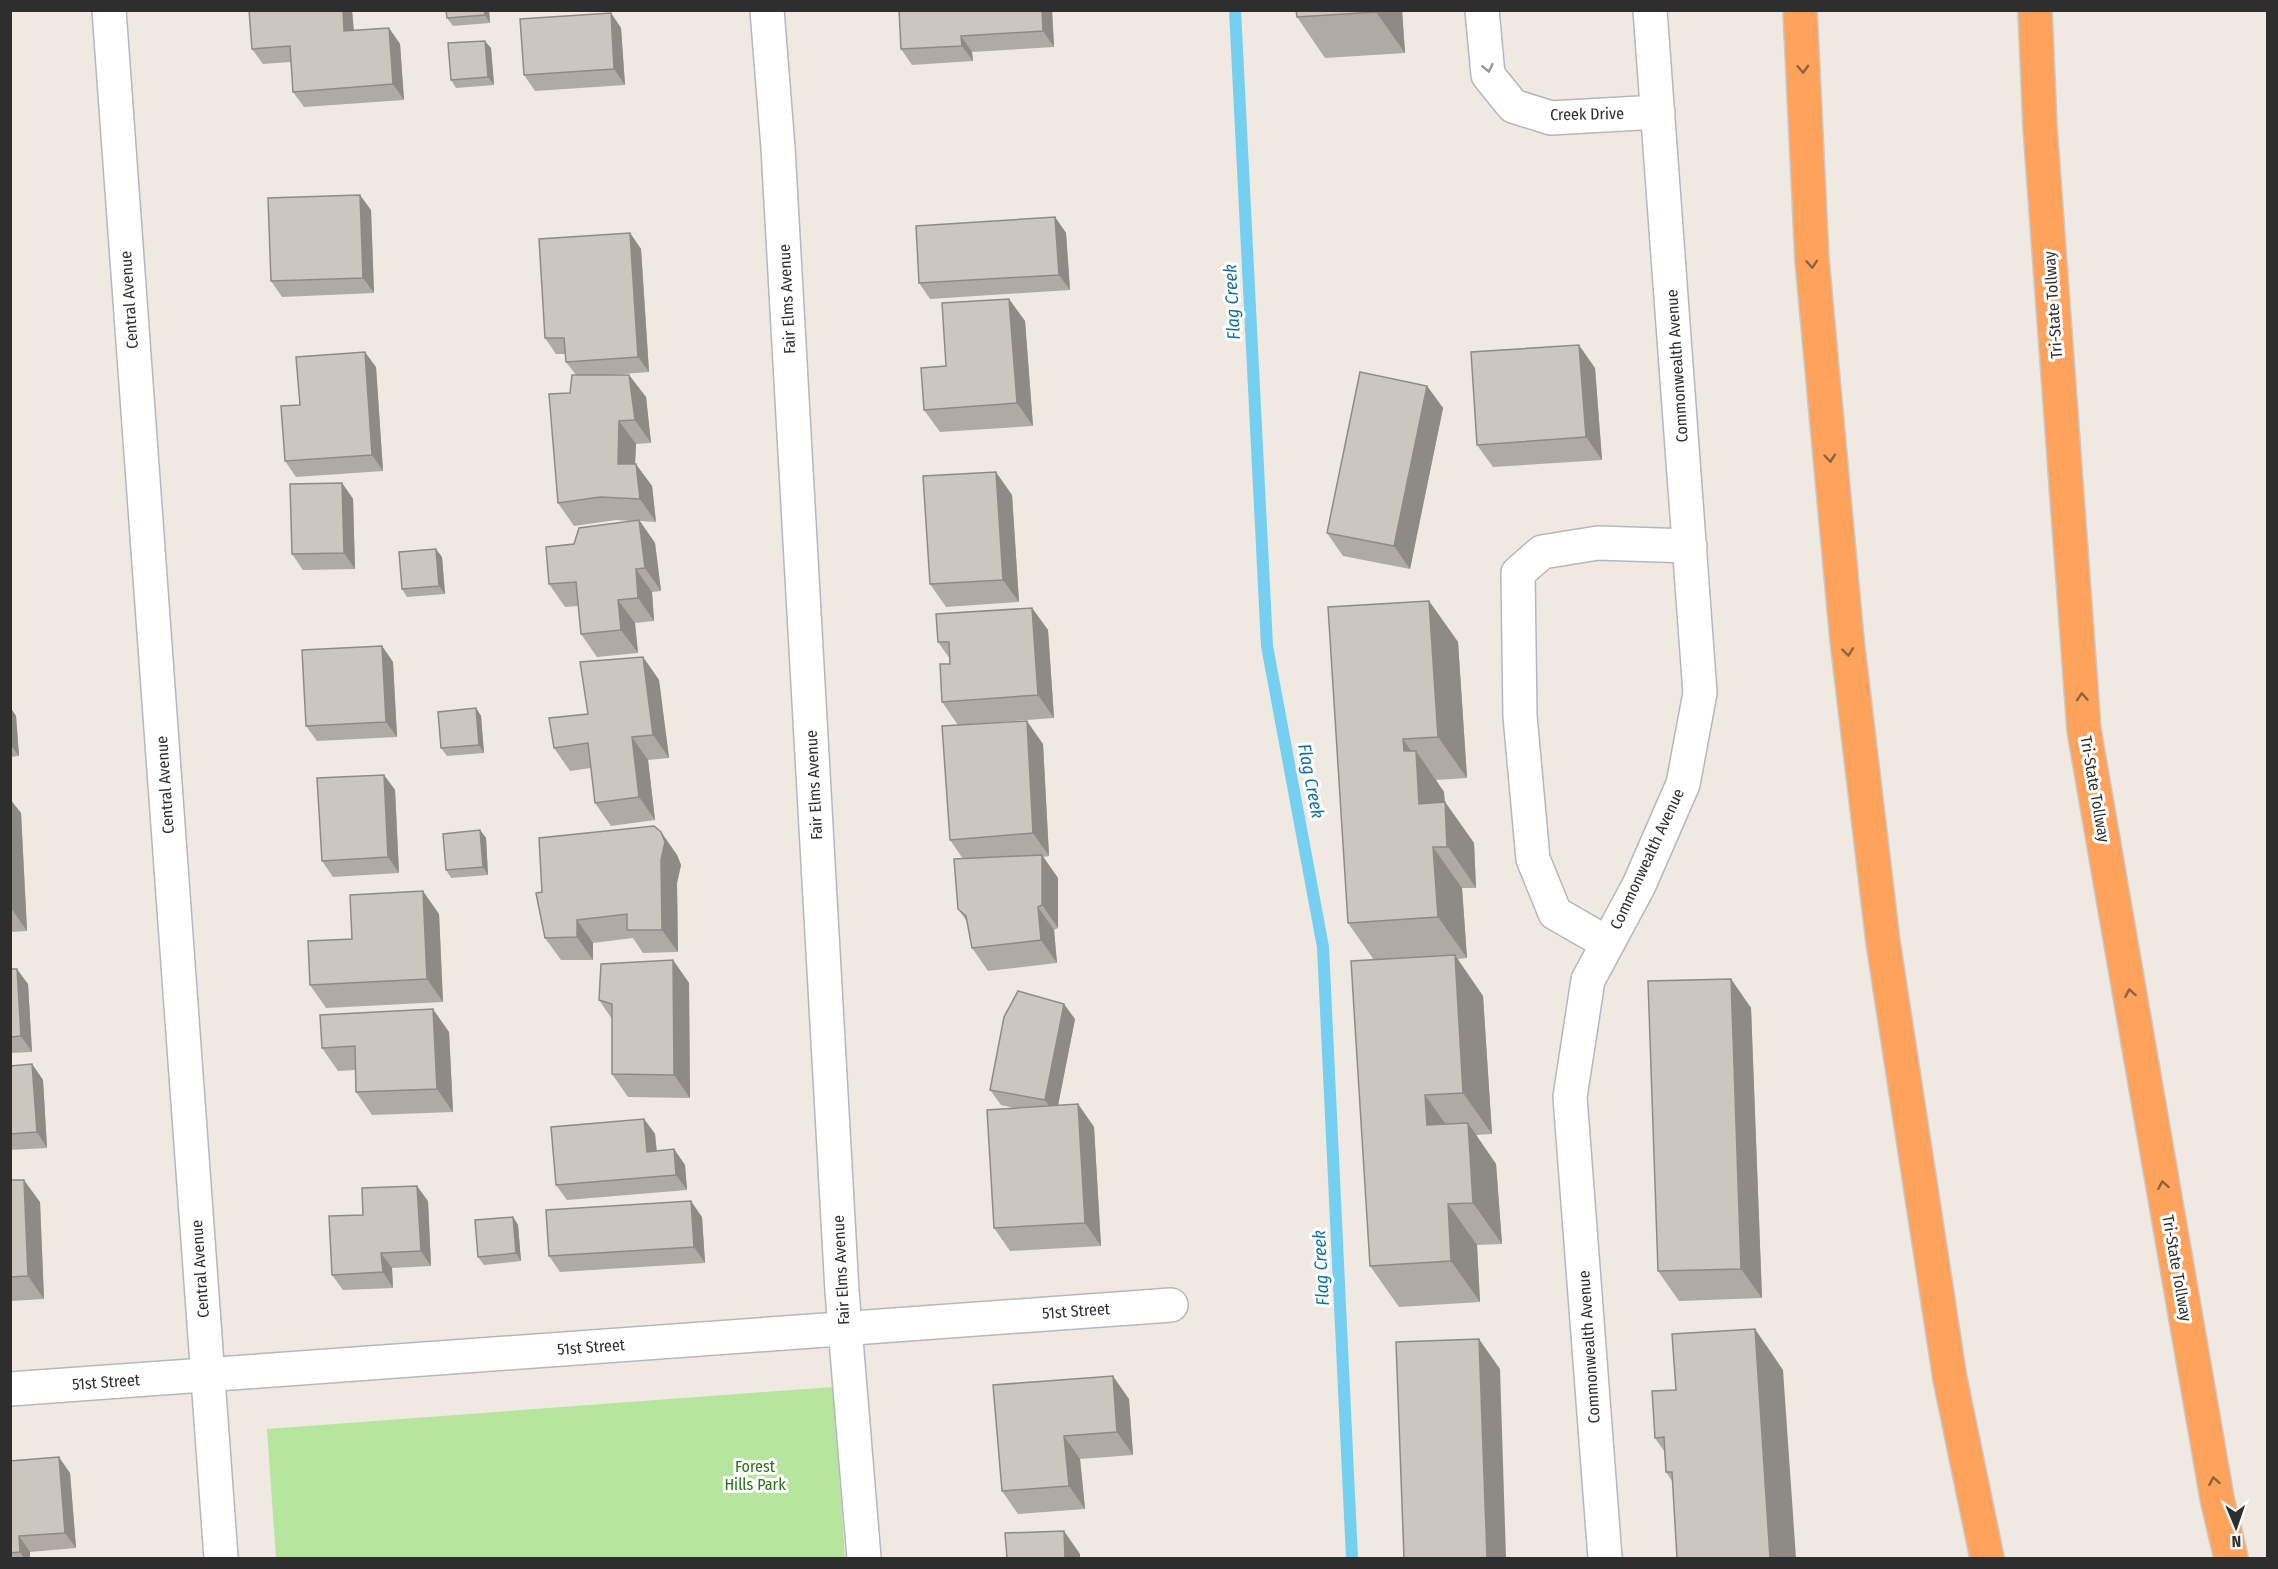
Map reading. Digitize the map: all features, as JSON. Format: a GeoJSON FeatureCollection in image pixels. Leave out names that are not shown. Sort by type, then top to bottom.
{"type":"FeatureCollection","features":[{"type":"Feature","properties":{"kind":"highway"},"geometry":{"type":"LineString","coordinates":[[1800,10],[1812,260],[1847,640],[1883,942],[1950,1379],[1987,1558]]}},
{"type":"Feature","properties":{"kind":"highway","name":"Tri-State Tollway"},"geometry":{"type":"LineString","coordinates":[[2035,10],[2040,127],[2084,730],[2213,1474],[2231,1558]]}},
{"type":"Feature","properties":{"kind":"street","name":"Central Avenue"},"geometry":{"type":"LineString","coordinates":[[109,10],[221,1558]]}},
{"type":"Feature","properties":{"kind":"street","name":"Fair Elms Avenue"},"geometry":{"type":"LineString","coordinates":[[767,10],[778,148],[844,1328],[864,1558]]}},
{"type":"Feature","properties":{"kind":"street","name":"Creek Drive"},"geometry":{"type":"LineString","coordinates":[[1482,10],[1488,75],[1513,106],[1551,117],[1658,112]]}},
{"type":"Feature","properties":{"kind":"street","name":"Commonwealth Avenue"},"geometry":{"type":"LineString","coordinates":[[1605,1558],[1570,1097],[1588,980],[1639,885],[1683,784],[1700,693],[1650,10]]}},
{"type":"Feature","properties":{"kind":"street"},"geometry":{"type":"LineString","coordinates":[[1607,943],[1555,913],[1533,859],[1521,716],[1518,573],[1542,552],[1598,543],[1690,546]]}},
{"type":"Feature","properties":{"kind":"street","name":"51st Street"},"geometry":{"type":"LineString","coordinates":[[10,1389],[1171,1305]]}},
{"type":"Feature","properties":{"kind":"green space","name":"Forest Hills Park"},"geometry":{"type":"Polygon","coordinates":[[[833,1387],[845,1558],[276,1558],[267,1429],[833,1387]]]}},
{"type":"Feature","properties":{"kind":"building"},"geometry":{"type":"Polygon","coordinates":[[[249,10],[343,10],[344,31],[389,28],[393,84],[293,92],[290,46],[252,49],[249,10]]]}},
{"type":"Feature","properties":{"kind":"building"},"geometry":{"type":"Polygon","coordinates":[[[446,10],[484,10],[485,15],[447,18],[446,10]]]}},
{"type":"Feature","properties":{"kind":"building"},"geometry":{"type":"Polygon","coordinates":[[[899,10],[1042,10],[1043,31],[961,36],[962,46],[901,49],[899,10]]]}},
{"type":"Feature","properties":{"kind":"building"},"geometry":{"type":"Polygon","coordinates":[[[1296,10],[1376,10],[1376,12],[1297,17],[1296,10]]]}},
{"type":"Feature","properties":{"kind":"building"},"geometry":{"type":"Polygon","coordinates":[[[611,13],[614,69],[524,75],[520,19],[611,13]]]}},
{"type":"Feature","properties":{"kind":"building"},"geometry":{"type":"Polygon","coordinates":[[[485,41],[488,77],[451,80],[448,43],[485,41]]]}},
{"type":"Feature","properties":{"kind":"building"},"geometry":{"type":"Polygon","coordinates":[[[360,195],[363,278],[271,281],[268,198],[360,195]]]}},
{"type":"Feature","properties":{"kind":"building"},"geometry":{"type":"Polygon","coordinates":[[[1055,217],[1059,275],[919,283],[916,226],[1055,217]]]}},
{"type":"Feature","properties":{"kind":"building"},"geometry":{"type":"Polygon","coordinates":[[[630,233],[638,357],[566,362],[564,338],[545,338],[539,239],[630,233]]]}},
{"type":"Feature","properties":{"kind":"building"},"geometry":{"type":"Polygon","coordinates":[[[1009,299],[1017,403],[924,410],[921,368],[946,366],[942,303],[1009,299]]]}},
{"type":"Feature","properties":{"kind":"building"},"geometry":{"type":"Polygon","coordinates":[[[1579,345],[1586,437],[1477,445],[1471,352],[1579,345]]]}},
{"type":"Feature","properties":{"kind":"building"},"geometry":{"type":"Polygon","coordinates":[[[365,352],[372,455],[285,461],[281,406],[300,405],[296,357],[365,352]]]}},
{"type":"Feature","properties":{"kind":"building"},"geometry":{"type":"Polygon","coordinates":[[[1360,372],[1427,386],[1394,546],[1327,533],[1360,372]]]}},
{"type":"Feature","properties":{"kind":"building"},"geometry":{"type":"Polygon","coordinates":[[[572,375],[629,375],[635,420],[619,421],[618,464],[636,464],[640,499],[600,497],[558,503],[549,394],[570,393],[572,375]]]}},
{"type":"Feature","properties":{"kind":"building"},"geometry":{"type":"Polygon","coordinates":[[[996,472],[1003,580],[930,584],[923,476],[996,472]]]}},
{"type":"Feature","properties":{"kind":"building"},"geometry":{"type":"Polygon","coordinates":[[[342,483],[344,553],[292,554],[290,484],[342,483]]]}},
{"type":"Feature","properties":{"kind":"building"},"geometry":{"type":"Polygon","coordinates":[[[639,520],[645,568],[636,569],[638,598],[618,600],[621,630],[581,634],[576,582],[549,584],[546,547],[574,544],[579,528],[639,520]]]}},
{"type":"Feature","properties":{"kind":"building"},"geometry":{"type":"Polygon","coordinates":[[[436,549],[439,586],[402,589],[399,552],[436,549]]]}},
{"type":"Feature","properties":{"kind":"building"},"geometry":{"type":"Polygon","coordinates":[[[1429,601],[1438,737],[1403,739],[1404,751],[1416,751],[1419,804],[1445,802],[1447,847],[1433,847],[1438,917],[1348,923],[1328,607],[1429,601]]]}},
{"type":"Feature","properties":{"kind":"building"},"geometry":{"type":"Polygon","coordinates":[[[1032,608],[1038,695],[942,702],[940,664],[950,664],[949,642],[938,642],[936,614],[1032,608]]]}},
{"type":"Feature","properties":{"kind":"building"},"geometry":{"type":"Polygon","coordinates":[[[382,646],[386,722],[306,726],[302,650],[382,646]]]}},
{"type":"Feature","properties":{"kind":"building"},"geometry":{"type":"Polygon","coordinates":[[[643,657],[653,735],[632,737],[639,797],[595,803],[588,743],[554,748],[549,718],[588,714],[580,662],[643,657]]]}},
{"type":"Feature","properties":{"kind":"building"},"geometry":{"type":"Polygon","coordinates":[[[476,708],[479,745],[441,748],[438,712],[476,708]]]}},
{"type":"Feature","properties":{"kind":"building"},"geometry":{"type":"Polygon","coordinates":[[[1027,721],[1033,833],[950,840],[942,726],[1027,721]]]}},
{"type":"Feature","properties":{"kind":"building"},"geometry":{"type":"Polygon","coordinates":[[[384,775],[388,857],[322,861],[317,778],[384,775]]]}},
{"type":"Feature","properties":{"kind":"building"},"geometry":{"type":"Polygon","coordinates":[[[654,826],[661,832],[665,842],[661,860],[662,930],[627,930],[627,914],[577,920],[577,937],[545,938],[536,893],[542,892],[539,838],[654,826]]]}},
{"type":"Feature","properties":{"kind":"building"},"geometry":{"type":"Polygon","coordinates":[[[480,830],[483,867],[446,870],[443,834],[480,830]]]}},
{"type":"Feature","properties":{"kind":"building"},"geometry":{"type":"Polygon","coordinates":[[[1042,855],[1042,905],[1038,907],[1041,940],[972,948],[966,916],[958,909],[954,859],[1042,855]]]}},
{"type":"Feature","properties":{"kind":"building"},"geometry":{"type":"Polygon","coordinates":[[[423,891],[427,979],[310,985],[308,941],[352,939],[350,895],[423,891]]]}},
{"type":"Feature","properties":{"kind":"building"},"geometry":{"type":"Polygon","coordinates":[[[1455,955],[1463,1093],[1425,1095],[1427,1125],[1468,1123],[1473,1203],[1448,1204],[1451,1261],[1370,1266],[1351,961],[1455,955]]]}},
{"type":"Feature","properties":{"kind":"building"},"geometry":{"type":"Polygon","coordinates":[[[673,960],[674,1075],[612,1074],[612,1004],[599,1000],[601,964],[673,960]]]}},
{"type":"Feature","properties":{"kind":"building"},"geometry":{"type":"Polygon","coordinates":[[[10,969],[17,969],[21,1036],[10,1037],[10,969]]]}},
{"type":"Feature","properties":{"kind":"building"},"geometry":{"type":"Polygon","coordinates":[[[1731,979],[1741,1269],[1658,1271],[1648,981],[1731,979]]]}},
{"type":"Feature","properties":{"kind":"building"},"geometry":{"type":"Polygon","coordinates":[[[1018,991],[1064,1004],[1045,1100],[990,1090],[1004,1017],[1018,991]]]}},
{"type":"Feature","properties":{"kind":"building"},"geometry":{"type":"Polygon","coordinates":[[[433,1009],[437,1089],[356,1092],[355,1046],[322,1048],[320,1015],[433,1009]]]}},
{"type":"Feature","properties":{"kind":"building"},"geometry":{"type":"Polygon","coordinates":[[[32,1064],[37,1132],[10,1134],[10,1066],[32,1064]]]}},
{"type":"Feature","properties":{"kind":"building"},"geometry":{"type":"Polygon","coordinates":[[[1078,1104],[1085,1223],[994,1228],[987,1110],[1078,1104]]]}},
{"type":"Feature","properties":{"kind":"building"},"geometry":{"type":"Polygon","coordinates":[[[644,1119],[647,1152],[674,1149],[676,1175],[556,1185],[551,1127],[644,1119]]]}},
{"type":"Feature","properties":{"kind":"building"},"geometry":{"type":"Polygon","coordinates":[[[10,1180],[24,1180],[28,1276],[10,1277],[10,1180]]]}},
{"type":"Feature","properties":{"kind":"building"},"geometry":{"type":"Polygon","coordinates":[[[417,1186],[421,1251],[381,1253],[383,1272],[332,1275],[329,1216],[363,1215],[362,1188],[417,1186]]]}},
{"type":"Feature","properties":{"kind":"building"},"geometry":{"type":"Polygon","coordinates":[[[691,1201],[694,1247],[549,1256],[546,1210],[691,1201]]]}},
{"type":"Feature","properties":{"kind":"building"},"geometry":{"type":"Polygon","coordinates":[[[513,1217],[516,1253],[478,1257],[475,1220],[513,1217]]]}},
{"type":"Feature","properties":{"kind":"building"},"geometry":{"type":"Polygon","coordinates":[[[1755,1329],[1770,1558],[1677,1558],[1672,1472],[1666,1472],[1664,1437],[1655,1438],[1652,1391],[1676,1390],[1672,1334],[1755,1329]]]}},
{"type":"Feature","properties":{"kind":"building"},"geometry":{"type":"Polygon","coordinates":[[[1479,1339],[1487,1558],[1404,1558],[1396,1342],[1479,1339]]]}},
{"type":"Feature","properties":{"kind":"building"},"geometry":{"type":"Polygon","coordinates":[[[1113,1376],[1117,1432],[1064,1436],[1069,1486],[1002,1491],[993,1385],[1113,1376]]]}},
{"type":"Feature","properties":{"kind":"building"},"geometry":{"type":"Polygon","coordinates":[[[59,1457],[65,1533],[19,1536],[20,1552],[10,1553],[10,1461],[59,1457]]]}},
{"type":"Feature","properties":{"kind":"building"},"geometry":{"type":"Polygon","coordinates":[[[1064,1531],[1065,1558],[1007,1558],[1005,1533],[1064,1531]]]}},
{"type":"Feature","properties":{"kind":"waterway","name":"Flag Creek"},"geometry":{"type":"LineString","coordinates":[[1235,10],[1267,646],[1323,947],[1352,1558]]}}]}
